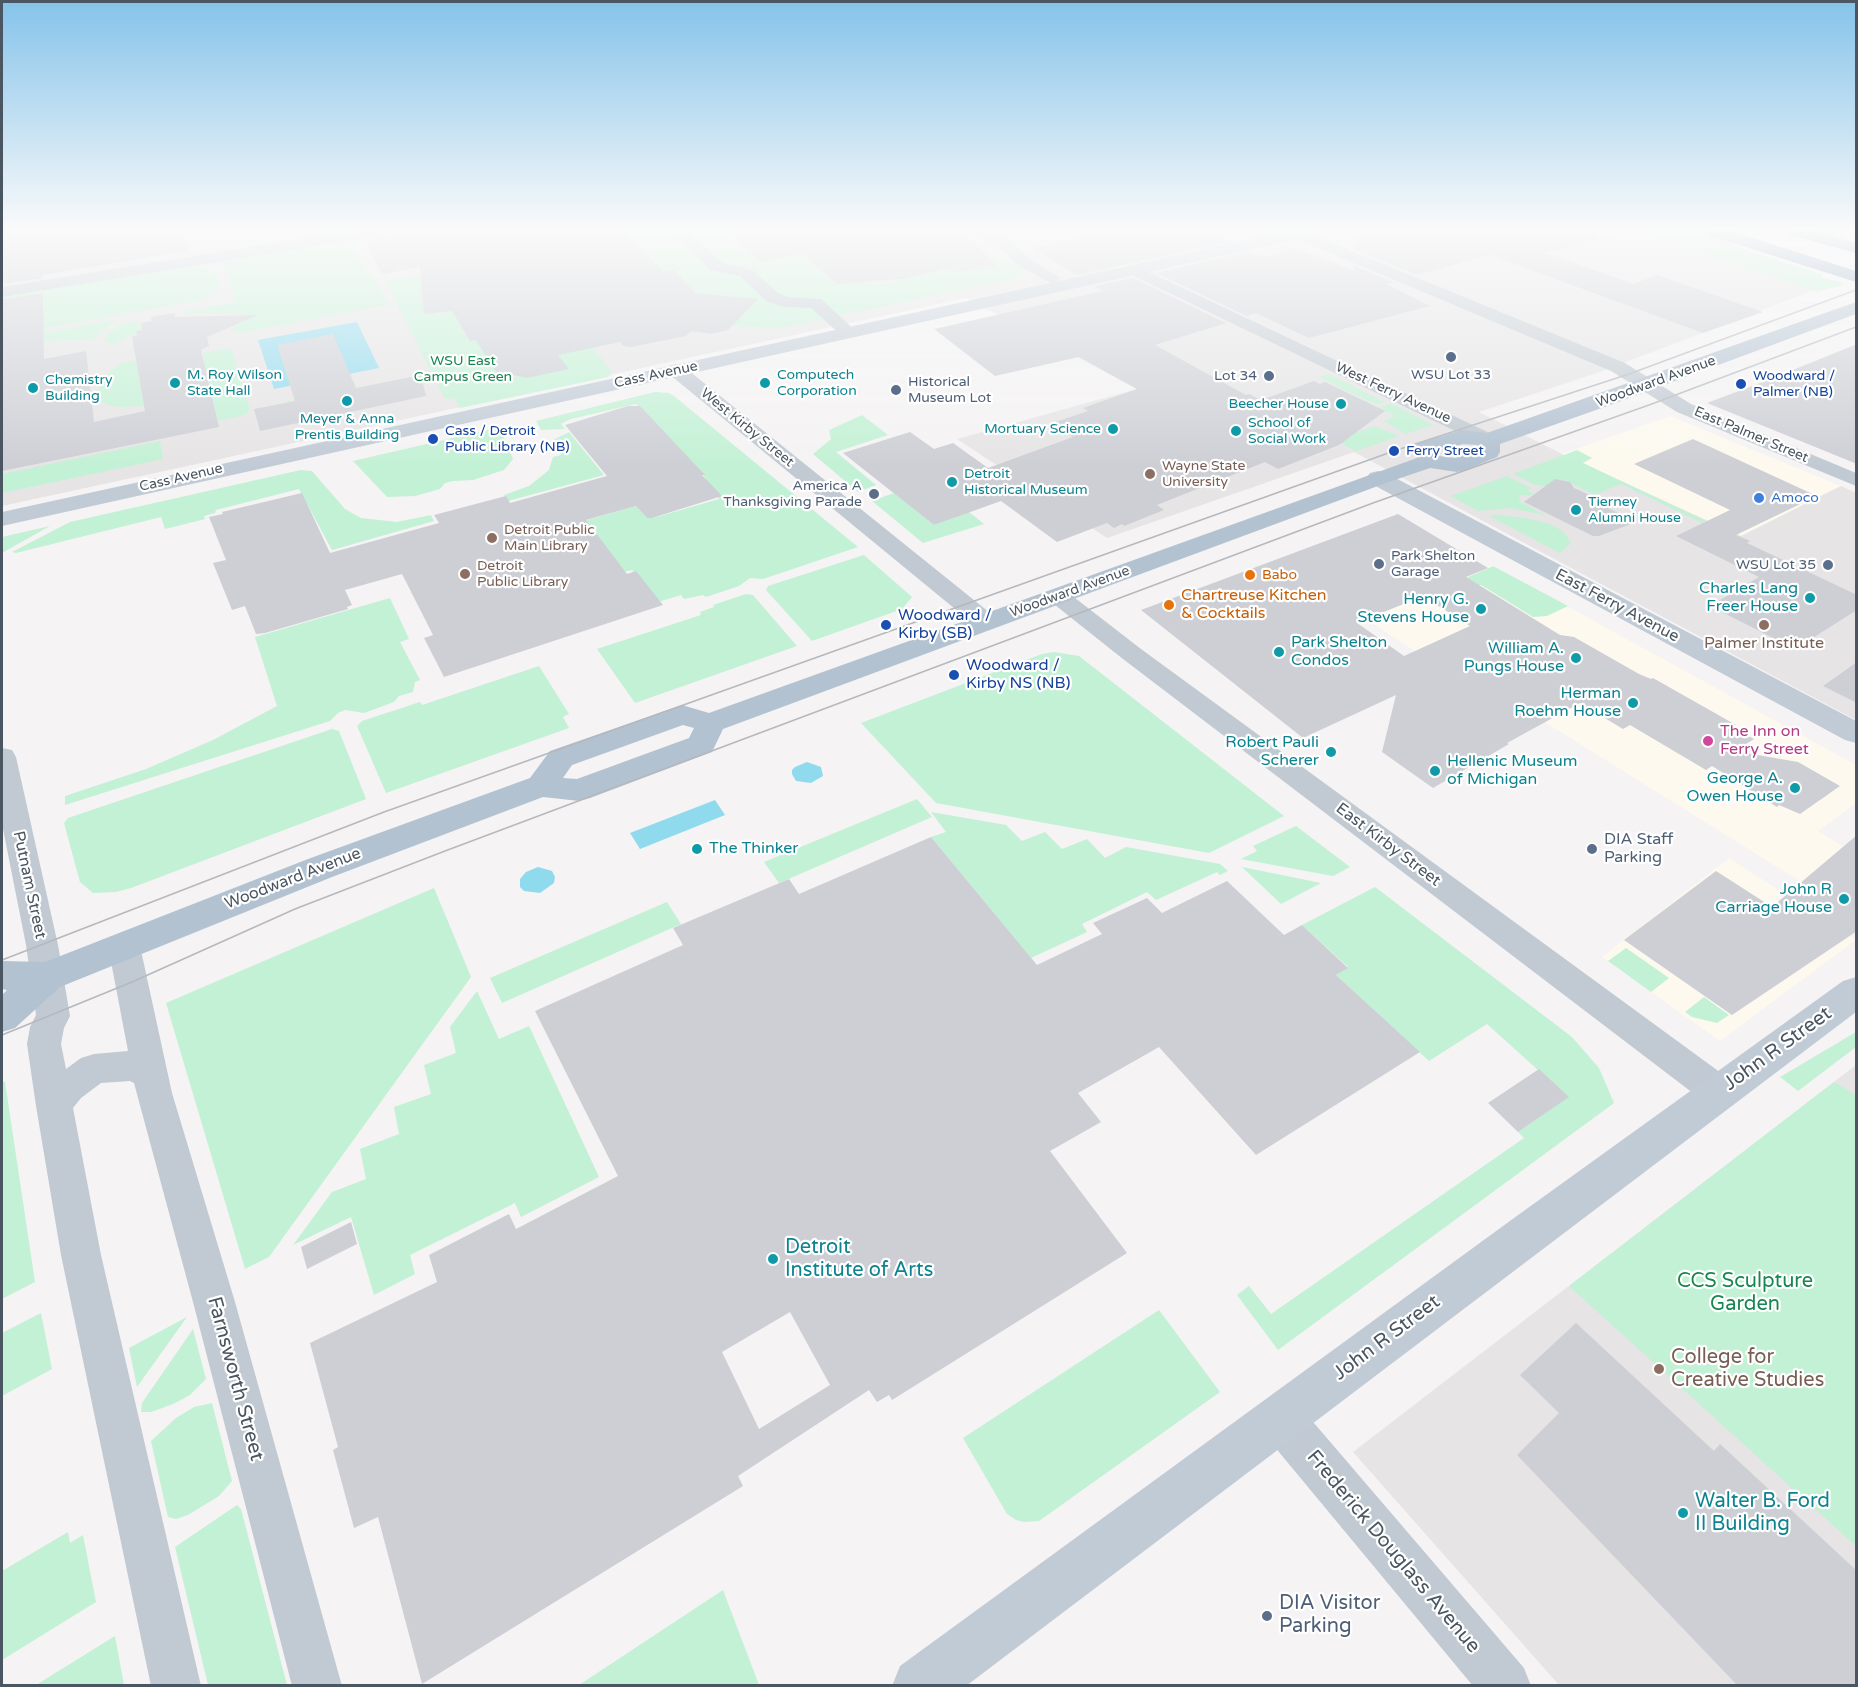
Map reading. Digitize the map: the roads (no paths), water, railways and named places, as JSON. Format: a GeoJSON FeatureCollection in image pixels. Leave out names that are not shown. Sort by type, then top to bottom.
{"type":"FeatureCollection","features":[{"type":"Feature","properties":{"kind":"main road","name":"Woodward Avenue"},"geometry":{"type":"LineString","coordinates":[[2,1017],[47,977],[320,868],[541,786],[579,790],[640,768],[701,745],[711,723],[1378,478],[1429,461],[1457,465],[1489,452],[1489,440],[1853,313]]}},
{"type":"Feature","properties":{"kind":"main road","name":"Woodward Avenue"},"geometry":{"type":"LineString","coordinates":[[2,975],[47,977]]}},
{"type":"Feature","properties":{"kind":"street"},"geometry":{"type":"LineString","coordinates":[[822,310],[848,332]]}},
{"type":"Feature","properties":{"kind":"street","name":"Cass Avenue"},"geometry":{"type":"LineString","coordinates":[[2,519],[951,310]]}},
{"type":"Feature","properties":{"kind":"street","name":"West Ferry Avenue"},"geometry":{"type":"LineString","coordinates":[[1217,310],[1489,440]]}},
{"type":"Feature","properties":{"kind":"street","name":"East Palmer Street"},"geometry":{"type":"LineString","coordinates":[[1480,310],[1618,368],[1684,408],[1857,480]]}},
{"type":"Feature","properties":{"kind":"street","name":"West Kirby Street"},"geometry":{"type":"LineString","coordinates":[[676,370],[986,622]]}},
{"type":"Feature","properties":{"kind":"street","name":"East Ferry Avenue"},"geometry":{"type":"LineString","coordinates":[[1378,478],[1857,733]]}},
{"type":"Feature","properties":{"kind":"street","name":"East Kirby Street"},"geometry":{"type":"LineString","coordinates":[[1058,596],[1132,654],[1719,1092]]}},
{"type":"Feature","properties":{"kind":"street","name":"Putnam Street"},"geometry":{"type":"LineString","coordinates":[[2,757],[39,927],[47,977]]}},
{"type":"Feature","properties":{"kind":"street","name":"Farnsworth Street"},"geometry":{"type":"LineString","coordinates":[[124,946],[149,1073],[214,1302],[317,1686]]}},
{"type":"Feature","properties":{"kind":"street"},"geometry":{"type":"LineString","coordinates":[[47,977],[53,1016],[47,1028],[44,1044],[81,1255],[176,1686]]}},
{"type":"Feature","properties":{"kind":"street","name":"John R Street"},"geometry":{"type":"LineString","coordinates":[[920,1686],[1857,992]]}},
{"type":"Feature","properties":{"kind":"street"},"geometry":{"type":"LineString","coordinates":[[54,1106],[68,1087],[94,1069],[131,1066],[149,1073]]}},
{"type":"Feature","properties":{"kind":"street","name":"Frederick Douglass Avenue"},"geometry":{"type":"LineString","coordinates":[[1280,1418],[1506,1686]]}},
{"type":"Feature","properties":{"kind":"water"},"geometry":{"type":"Polygon","coordinates":[[[357,322],[379,368],[274,389],[258,340],[357,322]]]}},
{"type":"Feature","properties":{"kind":"water"},"geometry":{"type":"Polygon","coordinates":[[[807,762],[821,767],[823,776],[811,783],[796,781],[792,770],[807,762]]]}},
{"type":"Feature","properties":{"kind":"water"},"geometry":{"type":"Polygon","coordinates":[[[715,800],[725,815],[640,849],[630,833],[715,800]]]}},
{"type":"Feature","properties":{"kind":"water"},"geometry":{"type":"Polygon","coordinates":[[[538,867],[552,871],[555,877],[554,883],[540,893],[524,891],[520,887],[520,879],[526,872],[538,867]]]}},
{"type":"Feature","properties":{"kind":"tram line"},"geometry":{"type":"LineString","coordinates":[[2,960],[384,812],[1394,451],[1629,374],[1803,310]]}},
{"type":"Feature","properties":{"kind":"tram line"},"geometry":{"type":"LineString","coordinates":[[2,1035],[132,982],[295,909],[445,851],[1373,503],[1649,405],[1856,327]]}},
{"type":"Feature","properties":{"kind":"place","name":"WSU Lot 33"},"geometry":{"type":"Point","coordinates":[1451,357]}},
{"type":"Feature","properties":{"kind":"place","name":"Lot 34"},"geometry":{"type":"Point","coordinates":[1269,376]}},
{"type":"Feature","properties":{"kind":"place","name":"M. Roy Wilson State Hall"},"geometry":{"type":"Point","coordinates":[175,383]}},
{"type":"Feature","properties":{"kind":"place","name":"Computech Corporation"},"geometry":{"type":"Point","coordinates":[765,383]}},
{"type":"Feature","properties":{"kind":"place","name":"Woodward / Palmer (NB)"},"geometry":{"type":"Point","coordinates":[1741,384]}},
{"type":"Feature","properties":{"kind":"place","name":"Chemistry Building"},"geometry":{"type":"Point","coordinates":[33,388]}},
{"type":"Feature","properties":{"kind":"place","name":"Historical Museum Lot"},"geometry":{"type":"Point","coordinates":[896,390]}},
{"type":"Feature","properties":{"kind":"place","name":"Meyer & Anna Prentis Building"},"geometry":{"type":"Point","coordinates":[347,401]}},
{"type":"Feature","properties":{"kind":"place","name":"Beecher House"},"geometry":{"type":"Point","coordinates":[1341,404]}},
{"type":"Feature","properties":{"kind":"place","name":"Mortuary Science"},"geometry":{"type":"Point","coordinates":[1113,429]}},
{"type":"Feature","properties":{"kind":"place","name":"School of Social Work"},"geometry":{"type":"Point","coordinates":[1236,431]}},
{"type":"Feature","properties":{"kind":"place","name":"Cass / Detroit Public Library (NB)"},"geometry":{"type":"Point","coordinates":[433,439]}},
{"type":"Feature","properties":{"kind":"place","name":"Ferry Street"},"geometry":{"type":"Point","coordinates":[1394,451]}},
{"type":"Feature","properties":{"kind":"place","name":"Wayne State University"},"geometry":{"type":"Point","coordinates":[1150,474]}},
{"type":"Feature","properties":{"kind":"place","name":"Detroit Historical Museum"},"geometry":{"type":"Point","coordinates":[952,482]}},
{"type":"Feature","properties":{"kind":"place","name":"America A Thanksgiving Parade"},"geometry":{"type":"Point","coordinates":[874,494]}},
{"type":"Feature","properties":{"kind":"place","name":"Amoco"},"geometry":{"type":"Point","coordinates":[1759,498]}},
{"type":"Feature","properties":{"kind":"place","name":"Tierney Alumni House"},"geometry":{"type":"Point","coordinates":[1576,510]}},
{"type":"Feature","properties":{"kind":"place","name":"Detroit Public Main Library"},"geometry":{"type":"Point","coordinates":[492,538]}},
{"type":"Feature","properties":{"kind":"place","name":"Park Shelton Garage"},"geometry":{"type":"Point","coordinates":[1379,564]}},
{"type":"Feature","properties":{"kind":"place","name":"WSU Lot 35"},"geometry":{"type":"Point","coordinates":[1828,565]}},
{"type":"Feature","properties":{"kind":"place","name":"Detroit Public Library"},"geometry":{"type":"Point","coordinates":[465,574]}},
{"type":"Feature","properties":{"kind":"place","name":"Babo"},"geometry":{"type":"Point","coordinates":[1250,575]}},
{"type":"Feature","properties":{"kind":"place","name":"Charles Lang Freer House"},"geometry":{"type":"Point","coordinates":[1810,598]}},
{"type":"Feature","properties":{"kind":"place","name":"Chartreuse Kitchen & Cocktails"},"geometry":{"type":"Point","coordinates":[1169,605]}},
{"type":"Feature","properties":{"kind":"place","name":"Henry G. Stevens House"},"geometry":{"type":"Point","coordinates":[1481,609]}},
{"type":"Feature","properties":{"kind":"place","name":"Woodward / Kirby (SB)"},"geometry":{"type":"Point","coordinates":[886,625]}},
{"type":"Feature","properties":{"kind":"place","name":"Palmer Institute"},"geometry":{"type":"Point","coordinates":[1764,625]}},
{"type":"Feature","properties":{"kind":"place","name":"Park Shelton Condos"},"geometry":{"type":"Point","coordinates":[1279,652]}},
{"type":"Feature","properties":{"kind":"place","name":"William A. Pungs House"},"geometry":{"type":"Point","coordinates":[1576,658]}},
{"type":"Feature","properties":{"kind":"place","name":"Woodward / Kirby NS (NB)"},"geometry":{"type":"Point","coordinates":[954,675]}},
{"type":"Feature","properties":{"kind":"place","name":"Herman Roehm House"},"geometry":{"type":"Point","coordinates":[1633,703]}},
{"type":"Feature","properties":{"kind":"place","name":"The Inn on Ferry Street"},"geometry":{"type":"Point","coordinates":[1708,741]}},
{"type":"Feature","properties":{"kind":"place","name":"Robert Pauli Scherer"},"geometry":{"type":"Point","coordinates":[1331,752]}},
{"type":"Feature","properties":{"kind":"place","name":"Hellenic Museum of Michigan"},"geometry":{"type":"Point","coordinates":[1435,771]}},
{"type":"Feature","properties":{"kind":"place","name":"George A. Owen House"},"geometry":{"type":"Point","coordinates":[1795,788]}},
{"type":"Feature","properties":{"kind":"place","name":"The Thinker"},"geometry":{"type":"Point","coordinates":[697,849]}},
{"type":"Feature","properties":{"kind":"place","name":"DIA Staff Parking"},"geometry":{"type":"Point","coordinates":[1592,849]}},
{"type":"Feature","properties":{"kind":"place","name":"John R Carriage House"},"geometry":{"type":"Point","coordinates":[1844,899]}},
{"type":"Feature","properties":{"kind":"place","name":"Detroit Institute of Arts"},"geometry":{"type":"Point","coordinates":[773,1259]}},
{"type":"Feature","properties":{"kind":"place","name":"College for Creative Studies"},"geometry":{"type":"Point","coordinates":[1659,1369]}},
{"type":"Feature","properties":{"kind":"place","name":"Walter B. Ford II Building"},"geometry":{"type":"Point","coordinates":[1683,1513]}},
{"type":"Feature","properties":{"kind":"place","name":"DIA Visitor Parking"},"geometry":{"type":"Point","coordinates":[1267,1616]}},
{"type":"Feature","properties":{"kind":"park label","name":"WSU East Campus Green"},"geometry":{"type":"Point","coordinates":[463,370]}},
{"type":"Feature","properties":{"kind":"park label","name":"CCS Sculpture Garden"},"geometry":{"type":"Point","coordinates":[1745,1294]}}]}
